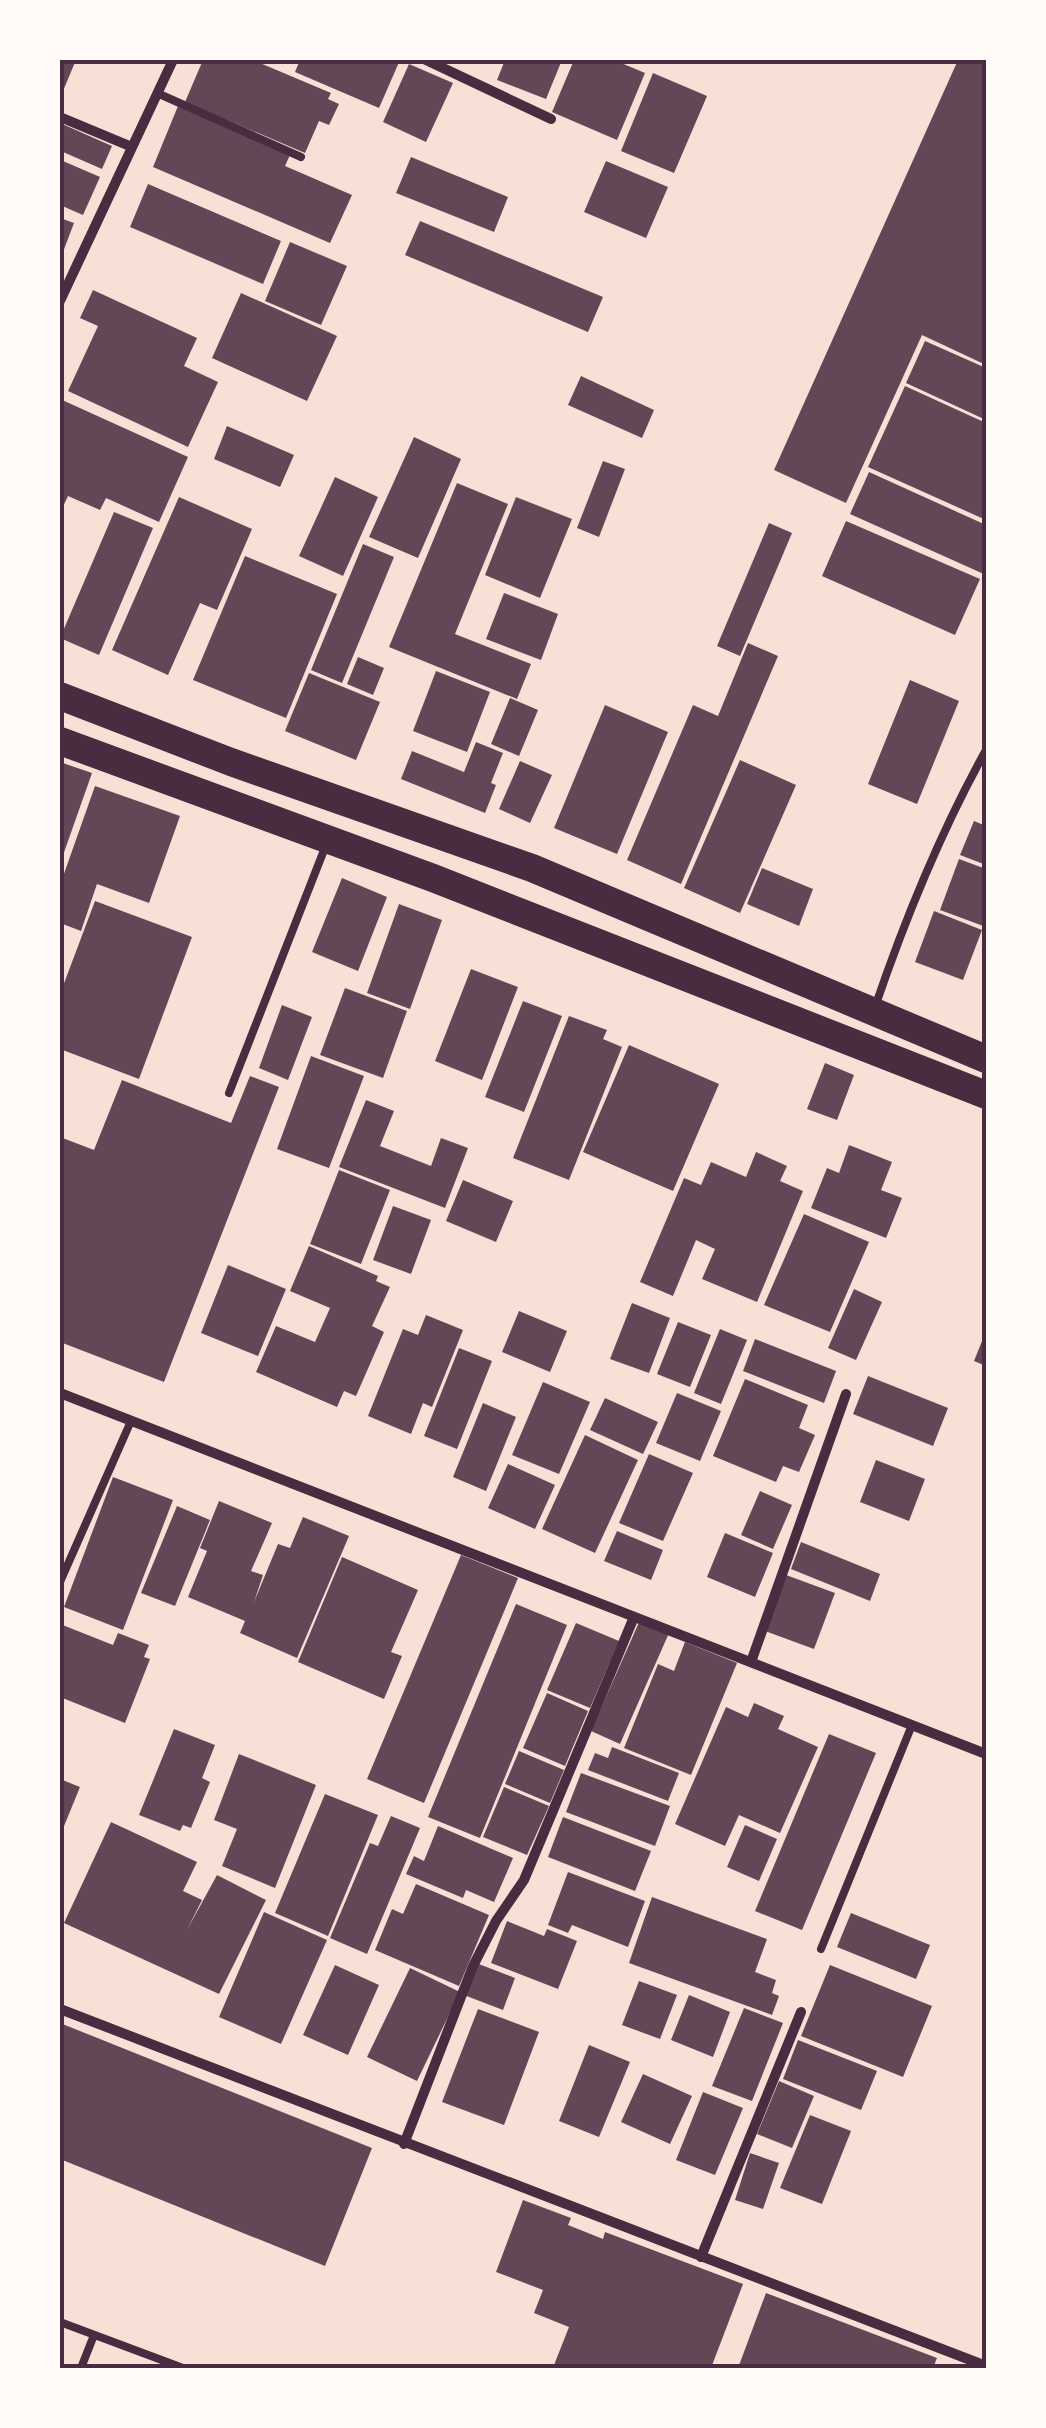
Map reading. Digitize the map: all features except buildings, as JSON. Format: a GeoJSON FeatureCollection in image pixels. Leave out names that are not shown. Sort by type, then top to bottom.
{"type":"FeatureCollection","features":[{"type":"Feature","properties":{"kind":"highway"},"geometry":{"type":"LineString","coordinates":[[60,696],[231,762],[532,868],[986,1059]]}},
{"type":"Feature","properties":{"kind":"highway"},"geometry":{"type":"LineString","coordinates":[[60,741],[432,878],[986,1095]]}},
{"type":"Feature","properties":{"kind":"street"},"geometry":{"type":"LineString","coordinates":[[60,300],[173,60]]}},
{"type":"Feature","properties":{"kind":"street"},"geometry":{"type":"LineString","coordinates":[[426,60],[551,119]]}},
{"type":"Feature","properties":{"kind":"street"},"geometry":{"type":"LineString","coordinates":[[60,117],[132,147]]}},
{"type":"Feature","properties":{"kind":"street"},"geometry":{"type":"LineString","coordinates":[[60,1393],[986,1754]]}},
{"type":"Feature","properties":{"kind":"street"},"geometry":{"type":"LineString","coordinates":[[751,1662],[846,1394]]}},
{"type":"Feature","properties":{"kind":"street"},"geometry":{"type":"LineString","coordinates":[[404,2144],[473,1966],[499,1915],[524,1880],[634,1617]]}},
{"type":"Feature","properties":{"kind":"street"},"geometry":{"type":"LineString","coordinates":[[60,2009],[986,2366]]}},
{"type":"Feature","properties":{"kind":"street"},"geometry":{"type":"LineString","coordinates":[[701,2257],[800,2012]]}},
{"type":"Feature","properties":{"kind":"lane"},"geometry":{"type":"LineString","coordinates":[[157,94],[302,157]]}},
{"type":"Feature","properties":{"kind":"lane"},"geometry":{"type":"LineString","coordinates":[[873,1012],[900,935],[986,750]]}},
{"type":"Feature","properties":{"kind":"lane"},"geometry":{"type":"LineString","coordinates":[[229,1093],[328,841]]}},
{"type":"Feature","properties":{"kind":"lane"},"geometry":{"type":"LineString","coordinates":[[60,1582],[131,1420]]}},
{"type":"Feature","properties":{"kind":"lane"},"geometry":{"type":"LineString","coordinates":[[821,1950],[912,1725]]}},
{"type":"Feature","properties":{"kind":"lane"},"geometry":{"type":"LineString","coordinates":[[60,2322],[184,2368]]}},
{"type":"Feature","properties":{"kind":"lane"},"geometry":{"type":"LineString","coordinates":[[80,2368],[94,2335]]}}]}
